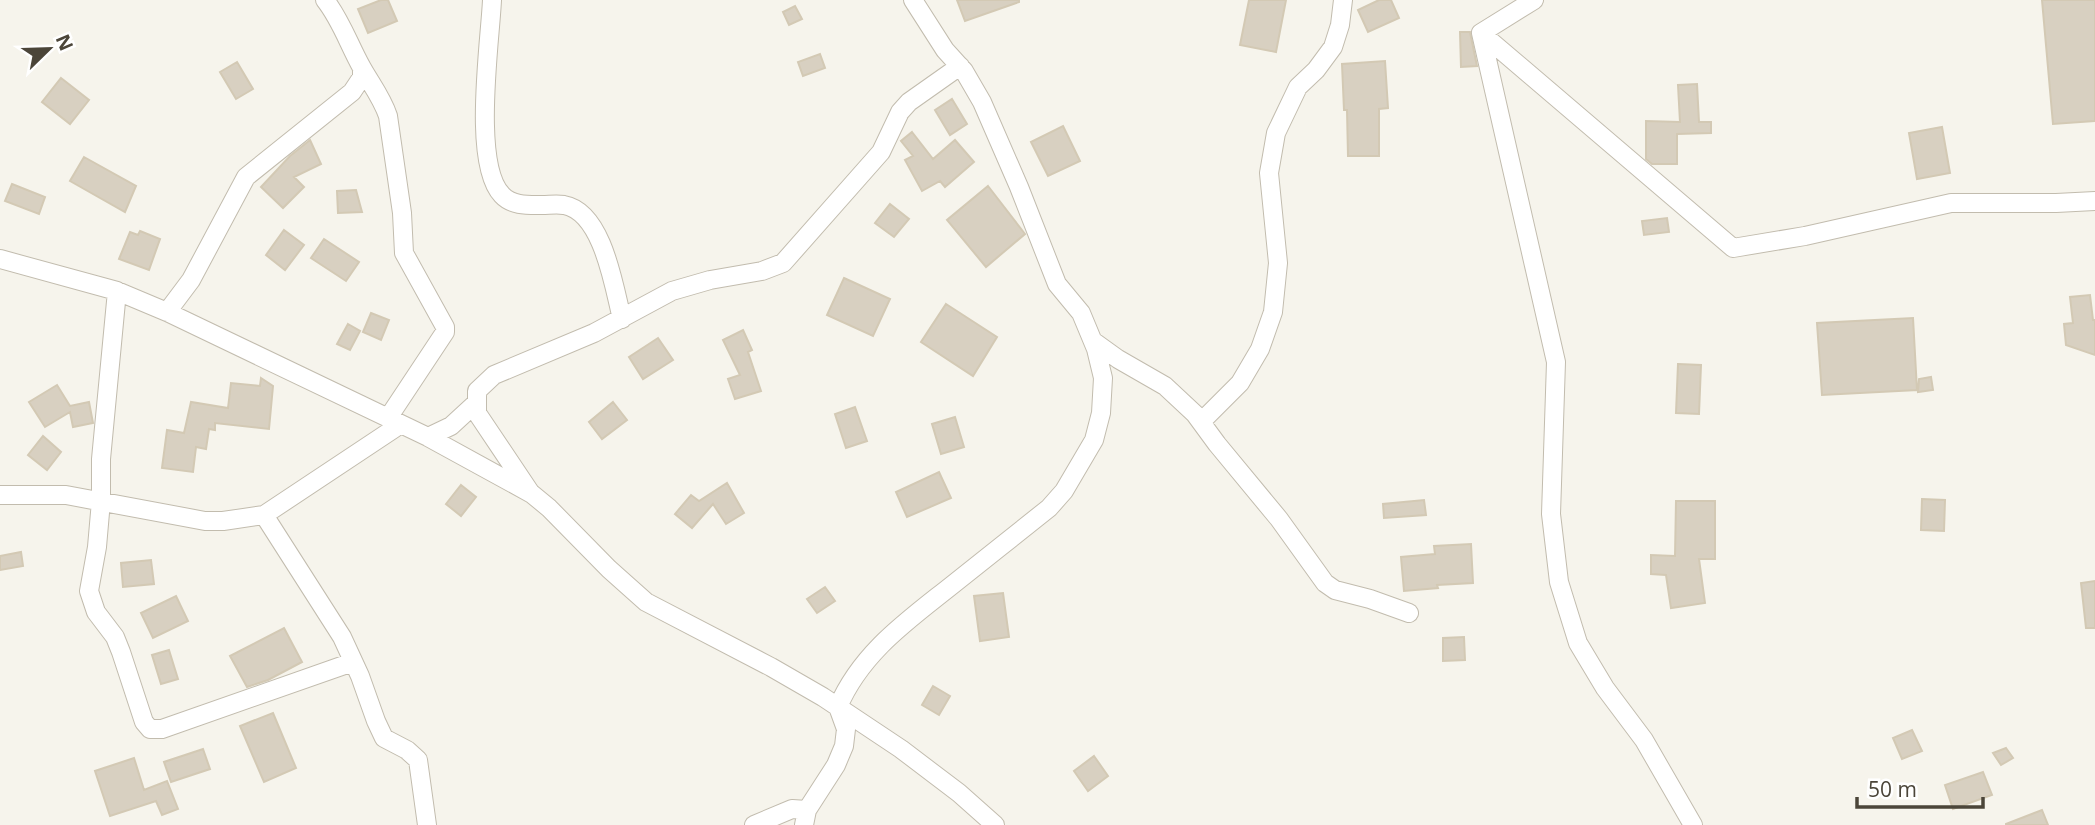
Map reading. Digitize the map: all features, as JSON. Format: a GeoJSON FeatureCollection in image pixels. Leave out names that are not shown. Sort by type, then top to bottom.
{"type":"FeatureCollection","features":[{"type":"Feature","properties":{"kind":"street"},"geometry":{"type":"LineString","coordinates":[[0,495],[66,495],[205,521],[264,515],[394,421],[445,332],[445,327],[405,258],[402,213],[384,104],[362,68],[335,12],[325,0]]}},
{"type":"Feature","properties":{"kind":"street"},"geometry":{"type":"LineString","coordinates":[[492,0],[485,132],[493,181],[501,195],[510,201],[520,205],[565,205],[592,224],[611,274],[622,319]]}},
{"type":"Feature","properties":{"kind":"street"},"geometry":{"type":"LineString","coordinates":[[754,825],[792,809],[806,817],[844,746],[846,729],[838,707],[860,668],[892,633],[1049,508],[1064,491],[1094,440],[1101,413],[1103,378],[1093,341],[1081,313],[1057,284],[982,102],[913,0]]}},
{"type":"Feature","properties":{"kind":"street"},"geometry":{"type":"LineString","coordinates":[[1202,421],[1240,383],[1260,349],[1273,312],[1278,263],[1269,173],[1276,133],[1298,87],[1316,70],[1333,47],[1340,25],[1343,0]]}},
{"type":"Feature","properties":{"kind":"street"},"geometry":{"type":"LineString","coordinates":[[1480,33],[1534,0]]}},
{"type":"Feature","properties":{"kind":"street"},"geometry":{"type":"LineString","coordinates":[[1480,33],[1733,248],[1805,236],[1951,203],[2056,204],[2095,201]]}},
{"type":"Feature","properties":{"kind":"street"},"geometry":{"type":"LineString","coordinates":[[1480,33],[1556,362],[1551,514],[1559,582],[1578,643],[1605,688],[1644,740],[1693,825]]}},
{"type":"Feature","properties":{"kind":"street"},"geometry":{"type":"LineString","coordinates":[[960,66],[909,102],[900,112],[881,152],[783,263],[762,271],[687,286],[622,319],[494,375],[477,391],[476,403],[477,413],[532,494],[646,602],[771,667],[838,707],[901,749],[959,793],[995,825]]}},
{"type":"Feature","properties":{"kind":"street"},"geometry":{"type":"LineString","coordinates":[[167,312],[191,280],[246,177],[352,92],[362,77],[362,68]]}},
{"type":"Feature","properties":{"kind":"street"},"geometry":{"type":"LineString","coordinates":[[0,259],[117,291],[167,312],[428,437],[532,494]]}},
{"type":"Feature","properties":{"kind":"street"},"geometry":{"type":"LineString","coordinates":[[117,291],[101,459],[97,547],[89,592],[96,612],[115,637],[144,722],[150,729],[162,729],[353,662]]}},
{"type":"Feature","properties":{"kind":"street"},"geometry":{"type":"LineString","coordinates":[[1093,341],[1165,386],[1202,421],[1325,583],[1335,590],[1409,613]]}},
{"type":"Feature","properties":{"kind":"street"},"geometry":{"type":"LineString","coordinates":[[428,437],[451,426],[476,403]]}},
{"type":"Feature","properties":{"kind":"street"},"geometry":{"type":"LineString","coordinates":[[264,515],[342,637],[384,738],[407,750],[418,760],[427,825]]}},
{"type":"Feature","properties":{"kind":"building"},"geometry":{"type":"Polygon","coordinates":[[[388,0],[397,21],[368,33],[358,9],[388,0]]]}},
{"type":"Feature","properties":{"kind":"building"},"geometry":{"type":"Polygon","coordinates":[[[957,0],[1019,0],[1019,2],[965,21],[957,0]]]}},
{"type":"Feature","properties":{"kind":"building"},"geometry":{"type":"Polygon","coordinates":[[[1249,0],[1286,0],[1276,52],[1240,45],[1249,0]]]}},
{"type":"Feature","properties":{"kind":"building"},"geometry":{"type":"Polygon","coordinates":[[[1379,0],[1391,0],[1399,18],[1368,32],[1358,10],[1379,0]]]}},
{"type":"Feature","properties":{"kind":"building"},"geometry":{"type":"Polygon","coordinates":[[[2042,0],[2095,0],[2095,121],[2053,124],[2042,0]]]}},
{"type":"Feature","properties":{"kind":"building"},"geometry":{"type":"Polygon","coordinates":[[[795,6],[802,19],[789,25],[783,12],[795,6]]]}},
{"type":"Feature","properties":{"kind":"building"},"geometry":{"type":"Polygon","coordinates":[[[1460,32],[1470,32],[1477,66],[1461,67],[1460,32]]]}},
{"type":"Feature","properties":{"kind":"building"},"geometry":{"type":"Polygon","coordinates":[[[820,54],[825,68],[803,76],[798,62],[820,54]]]}},
{"type":"Feature","properties":{"kind":"building"},"geometry":{"type":"Polygon","coordinates":[[[1385,61],[1388,108],[1379,109],[1379,156],[1348,156],[1342,64],[1385,61]]]}},
{"type":"Feature","properties":{"kind":"building"},"geometry":{"type":"Polygon","coordinates":[[[237,62],[253,89],[236,99],[220,72],[237,62]]]}},
{"type":"Feature","properties":{"kind":"building"},"geometry":{"type":"Polygon","coordinates":[[[61,78],[89,100],[70,124],[42,102],[61,78]]]}},
{"type":"Feature","properties":{"kind":"building"},"geometry":{"type":"Polygon","coordinates":[[[1697,84],[1699,122],[1711,122],[1711,133],[1677,134],[1677,164],[1652,164],[1646,159],[1646,121],[1680,122],[1678,85],[1697,84]]]}},
{"type":"Feature","properties":{"kind":"building"},"geometry":{"type":"Polygon","coordinates":[[[952,99],[967,124],[950,135],[935,110],[952,99]]]}},
{"type":"Feature","properties":{"kind":"building"},"geometry":{"type":"Polygon","coordinates":[[[1063,126],[1080,161],[1048,176],[1031,142],[1063,126]]]}},
{"type":"Feature","properties":{"kind":"building"},"geometry":{"type":"Polygon","coordinates":[[[1942,127],[1950,173],[1917,179],[1909,133],[1942,127]]]}},
{"type":"Feature","properties":{"kind":"building"},"geometry":{"type":"Polygon","coordinates":[[[912,132],[933,159],[955,140],[974,162],[945,187],[940,181],[922,191],[905,160],[913,156],[901,141],[912,132]]]}},
{"type":"Feature","properties":{"kind":"building"},"geometry":{"type":"Polygon","coordinates":[[[310,140],[321,164],[294,177],[304,187],[283,208],[261,187],[290,156],[310,140]]]}},
{"type":"Feature","properties":{"kind":"building"},"geometry":{"type":"Polygon","coordinates":[[[84,157],[136,186],[125,212],[70,181],[84,157]]]}},
{"type":"Feature","properties":{"kind":"building"},"geometry":{"type":"Polygon","coordinates":[[[12,184],[45,197],[39,214],[5,201],[12,184]]]}},
{"type":"Feature","properties":{"kind":"building"},"geometry":{"type":"Polygon","coordinates":[[[988,186],[1025,234],[986,267],[947,220],[988,186]]]}},
{"type":"Feature","properties":{"kind":"building"},"geometry":{"type":"Polygon","coordinates":[[[356,190],[362,212],[338,213],[337,191],[356,190]]]}},
{"type":"Feature","properties":{"kind":"building"},"geometry":{"type":"Polygon","coordinates":[[[890,204],[909,219],[894,237],[875,223],[890,204]]]}},
{"type":"Feature","properties":{"kind":"building"},"geometry":{"type":"Polygon","coordinates":[[[1667,218],[1669,232],[1644,235],[1642,221],[1667,218]]]}},
{"type":"Feature","properties":{"kind":"building"},"geometry":{"type":"Polygon","coordinates":[[[284,230],[304,245],[285,270],[266,255],[284,230]]]}},
{"type":"Feature","properties":{"kind":"building"},"geometry":{"type":"Polygon","coordinates":[[[140,231],[160,239],[149,270],[119,259],[130,232],[138,235],[140,231]]]}},
{"type":"Feature","properties":{"kind":"building"},"geometry":{"type":"Polygon","coordinates":[[[324,239],[359,262],[346,281],[311,258],[324,239]]]}},
{"type":"Feature","properties":{"kind":"building"},"geometry":{"type":"Polygon","coordinates":[[[844,278],[890,299],[873,336],[827,315],[844,278]]]}},
{"type":"Feature","properties":{"kind":"building"},"geometry":{"type":"Polygon","coordinates":[[[2090,295],[2095,320],[2095,355],[2066,345],[2064,324],[2073,323],[2070,297],[2090,295]]]}},
{"type":"Feature","properties":{"kind":"building"},"geometry":{"type":"Polygon","coordinates":[[[946,304],[997,337],[973,376],[921,342],[946,304]]]}},
{"type":"Feature","properties":{"kind":"building"},"geometry":{"type":"Polygon","coordinates":[[[371,313],[389,320],[381,340],[363,332],[371,313]]]}},
{"type":"Feature","properties":{"kind":"building"},"geometry":{"type":"Polygon","coordinates":[[[1913,318],[1917,390],[1822,395],[1817,323],[1913,318]]]}},
{"type":"Feature","properties":{"kind":"building"},"geometry":{"type":"Polygon","coordinates":[[[348,324],[360,331],[350,350],[337,344],[348,324]]]}},
{"type":"Feature","properties":{"kind":"building"},"geometry":{"type":"Polygon","coordinates":[[[743,330],[752,350],[748,352],[761,391],[735,399],[728,379],[740,375],[723,340],[743,330]]]}},
{"type":"Feature","properties":{"kind":"building"},"geometry":{"type":"Polygon","coordinates":[[[658,338],[673,360],[643,379],[629,357],[658,338]]]}},
{"type":"Feature","properties":{"kind":"building"},"geometry":{"type":"Polygon","coordinates":[[[1678,364],[1701,365],[1699,414],[1676,413],[1678,364]]]}},
{"type":"Feature","properties":{"kind":"building"},"geometry":{"type":"Polygon","coordinates":[[[1931,377],[1933,390],[1918,392],[1919,379],[1931,377]]]}},
{"type":"Feature","properties":{"kind":"building"},"geometry":{"type":"Polygon","coordinates":[[[261,378],[273,386],[269,429],[215,423],[215,430],[209,429],[206,449],[196,447],[193,472],[162,468],[167,430],[184,433],[191,402],[228,408],[231,383],[260,386],[261,378]]]}},
{"type":"Feature","properties":{"kind":"building"},"geometry":{"type":"Polygon","coordinates":[[[57,385],[70,406],[89,402],[93,423],[73,427],[70,412],[45,427],[29,402],[57,385]]]}},
{"type":"Feature","properties":{"kind":"building"},"geometry":{"type":"Polygon","coordinates":[[[613,402],[627,420],[602,439],[589,422],[613,402]]]}},
{"type":"Feature","properties":{"kind":"building"},"geometry":{"type":"Polygon","coordinates":[[[855,407],[867,441],[846,448],[835,414],[855,407]]]}},
{"type":"Feature","properties":{"kind":"building"},"geometry":{"type":"Polygon","coordinates":[[[955,417],[964,447],[941,454],[932,424],[955,417]]]}},
{"type":"Feature","properties":{"kind":"building"},"geometry":{"type":"Polygon","coordinates":[[[43,436],[61,452],[47,470],[28,455],[43,436]]]}},
{"type":"Feature","properties":{"kind":"building"},"geometry":{"type":"Polygon","coordinates":[[[939,472],[951,498],[907,517],[896,492],[939,472]]]}},
{"type":"Feature","properties":{"kind":"building"},"geometry":{"type":"Polygon","coordinates":[[[727,483],[744,513],[726,524],[713,504],[692,528],[675,514],[691,495],[699,501],[727,483]]]}},
{"type":"Feature","properties":{"kind":"building"},"geometry":{"type":"Polygon","coordinates":[[[461,485],[476,497],[461,516],[446,504],[461,485]]]}},
{"type":"Feature","properties":{"kind":"building"},"geometry":{"type":"Polygon","coordinates":[[[1922,499],[1945,500],[1944,531],[1921,530],[1922,499]]]}},
{"type":"Feature","properties":{"kind":"building"},"geometry":{"type":"Polygon","coordinates":[[[1424,500],[1426,515],[1384,518],[1383,504],[1424,500]]]}},
{"type":"Feature","properties":{"kind":"building"},"geometry":{"type":"Polygon","coordinates":[[[1676,501],[1715,501],[1715,559],[1699,559],[1705,603],[1671,608],[1666,575],[1651,574],[1651,555],[1675,556],[1676,501]]]}},
{"type":"Feature","properties":{"kind":"building"},"geometry":{"type":"Polygon","coordinates":[[[1471,544],[1473,583],[1437,585],[1438,588],[1404,591],[1401,557],[1435,554],[1434,546],[1471,544]]]}},
{"type":"Feature","properties":{"kind":"building"},"geometry":{"type":"Polygon","coordinates":[[[21,552],[23,566],[0,570],[0,556],[21,552]]]}},
{"type":"Feature","properties":{"kind":"building"},"geometry":{"type":"Polygon","coordinates":[[[151,560],[154,584],[123,587],[121,563],[151,560]]]}},
{"type":"Feature","properties":{"kind":"building"},"geometry":{"type":"Polygon","coordinates":[[[2095,581],[2095,628],[2086,628],[2081,583],[2095,581]]]}},
{"type":"Feature","properties":{"kind":"building"},"geometry":{"type":"Polygon","coordinates":[[[825,587],[835,601],[817,613],[807,599],[825,587]]]}},
{"type":"Feature","properties":{"kind":"building"},"geometry":{"type":"Polygon","coordinates":[[[1003,593],[1009,637],[980,641],[974,596],[1003,593]]]}},
{"type":"Feature","properties":{"kind":"building"},"geometry":{"type":"Polygon","coordinates":[[[176,596],[188,621],[153,638],[141,613],[176,596]]]}},
{"type":"Feature","properties":{"kind":"building"},"geometry":{"type":"Polygon","coordinates":[[[284,628],[302,662],[268,680],[247,687],[230,656],[284,628]]]}},
{"type":"Feature","properties":{"kind":"building"},"geometry":{"type":"Polygon","coordinates":[[[1464,637],[1465,660],[1443,661],[1443,638],[1464,637]]]}},
{"type":"Feature","properties":{"kind":"building"},"geometry":{"type":"Polygon","coordinates":[[[169,650],[178,679],[161,684],[152,655],[169,650]]]}},
{"type":"Feature","properties":{"kind":"building"},"geometry":{"type":"Polygon","coordinates":[[[933,686],[950,696],[939,715],[922,705],[933,686]]]}},
{"type":"Feature","properties":{"kind":"building"},"geometry":{"type":"Polygon","coordinates":[[[273,713],[296,768],[264,782],[240,726],[273,713]]]}},
{"type":"Feature","properties":{"kind":"building"},"geometry":{"type":"Polygon","coordinates":[[[1912,730],[1922,751],[1902,759],[1893,738],[1912,730]]]}},
{"type":"Feature","properties":{"kind":"building"},"geometry":{"type":"Polygon","coordinates":[[[2006,748],[2013,758],[2001,765],[1993,753],[2006,748]]]}},
{"type":"Feature","properties":{"kind":"building"},"geometry":{"type":"Polygon","coordinates":[[[203,749],[210,769],[171,782],[164,762],[203,749]]]}},
{"type":"Feature","properties":{"kind":"building"},"geometry":{"type":"Polygon","coordinates":[[[1094,756],[1108,776],[1088,791],[1074,771],[1094,756]]]}},
{"type":"Feature","properties":{"kind":"building"},"geometry":{"type":"Polygon","coordinates":[[[134,758],[144,790],[167,781],[178,809],[162,815],[156,801],[110,816],[95,771],[134,758]]]}},
{"type":"Feature","properties":{"kind":"building"},"geometry":{"type":"Polygon","coordinates":[[[1983,772],[1992,795],[1953,809],[1945,785],[1983,772]]]}},
{"type":"Feature","properties":{"kind":"building"},"geometry":{"type":"Polygon","coordinates":[[[2042,810],[2048,825],[2006,825],[2006,824],[2042,810]]]}}]}
